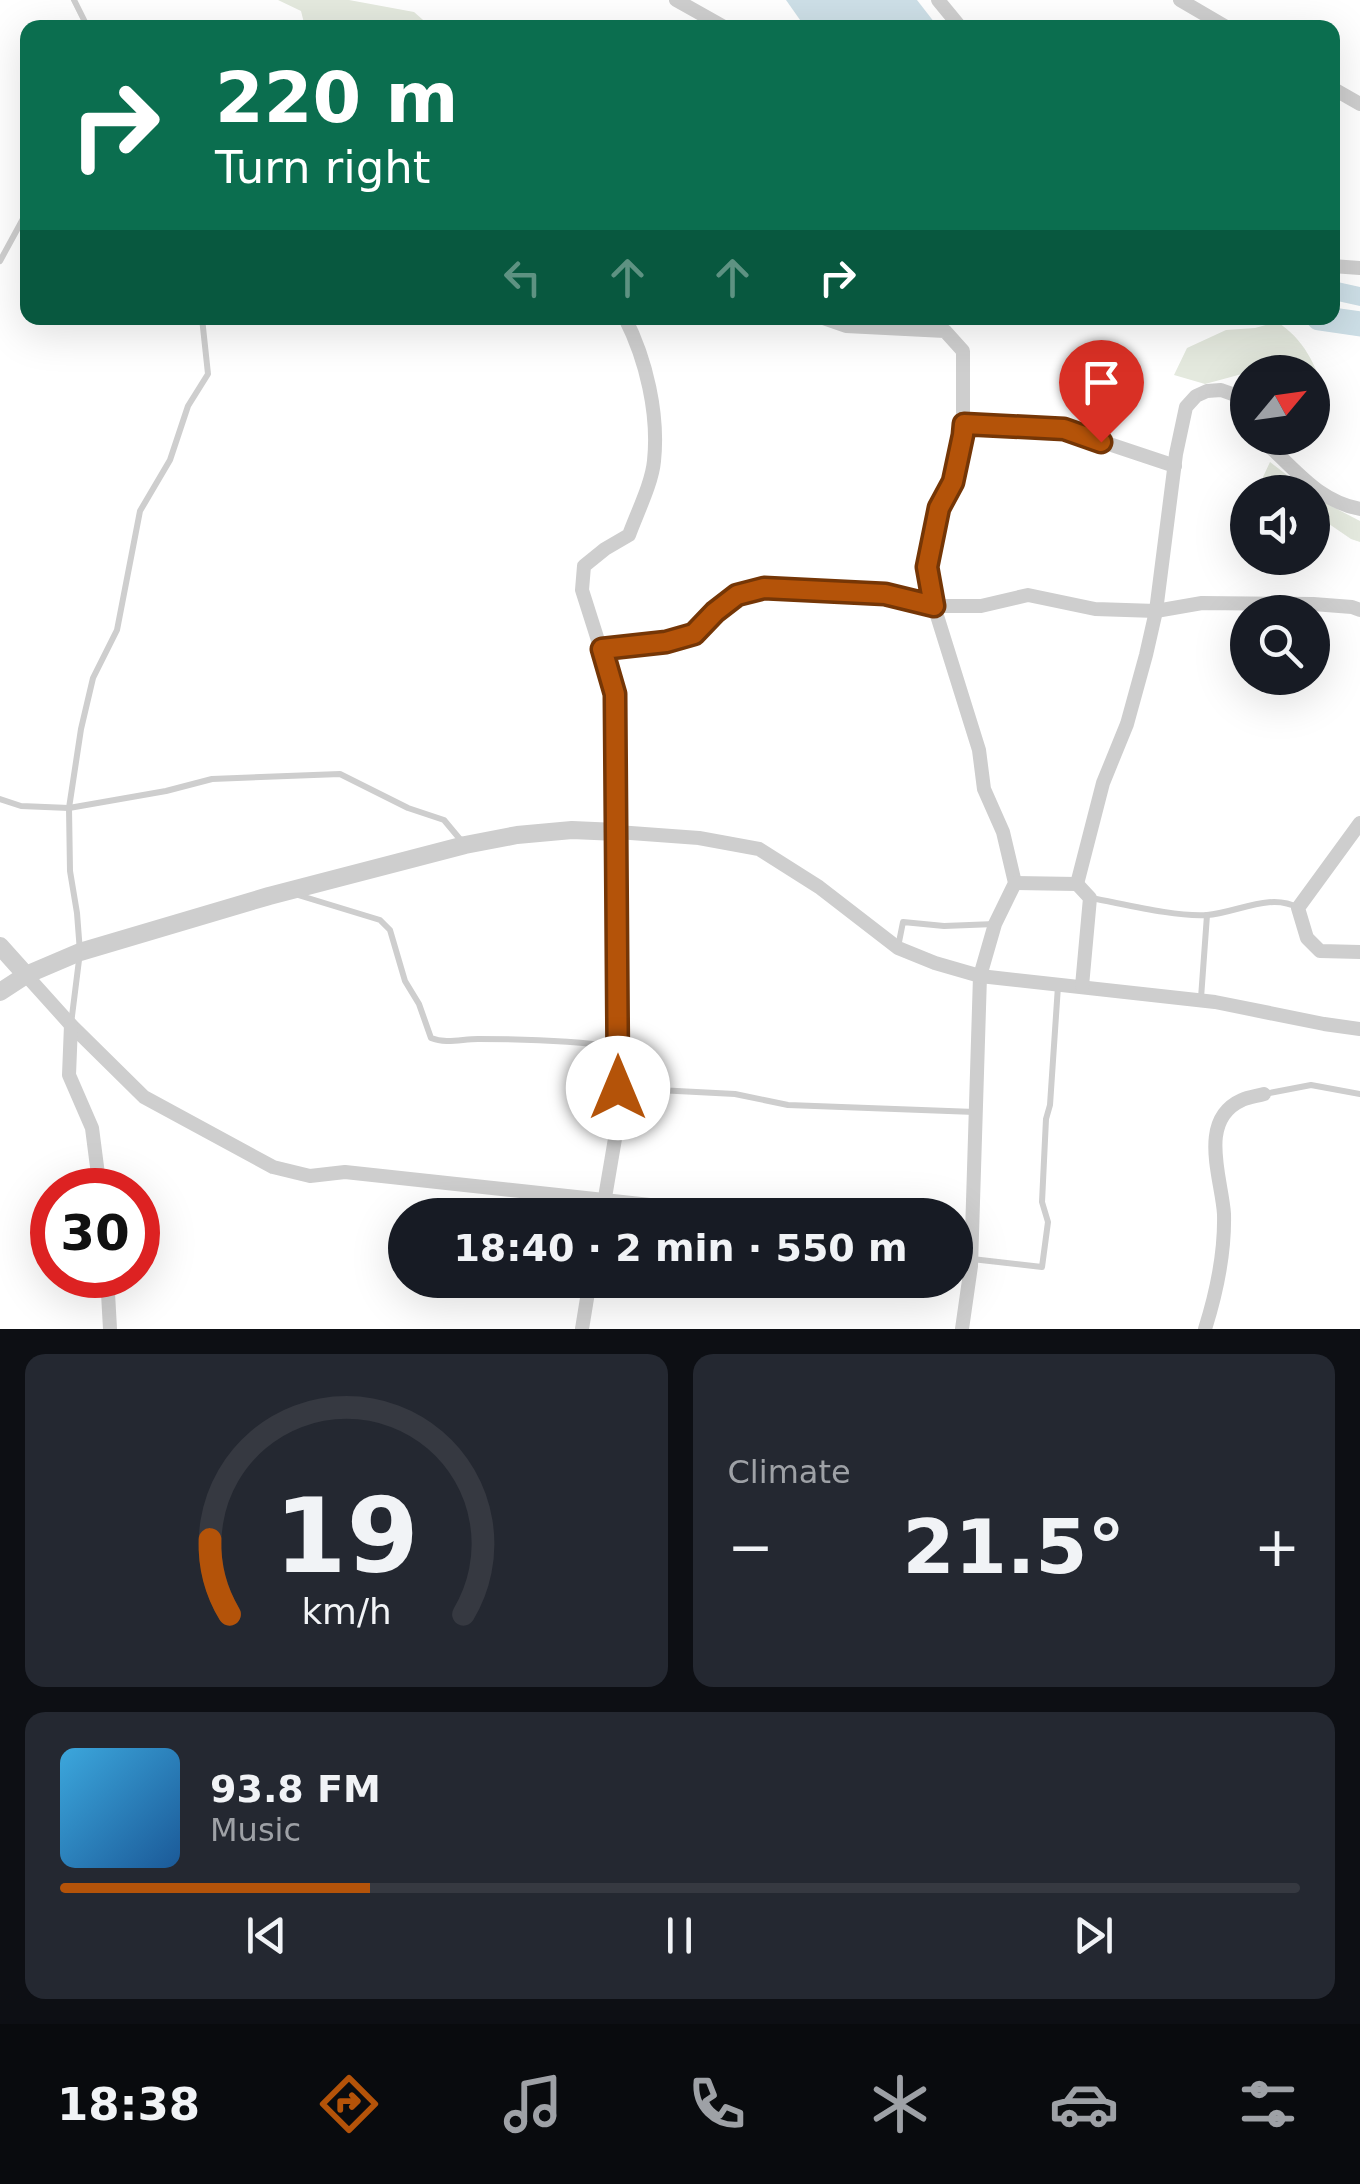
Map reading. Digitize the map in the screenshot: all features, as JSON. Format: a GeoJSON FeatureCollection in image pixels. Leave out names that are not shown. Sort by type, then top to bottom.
{"type":"FeatureCollection","features":[{"type":"Feature","properties":{"kind":"street"},"geometry":{"type":"LineString","coordinates":[[676,0],[712,20]]}},
{"type":"Feature","properties":{"kind":"street"},"geometry":{"type":"LineString","coordinates":[[938,0],[954,20]]}},
{"type":"Feature","properties":{"kind":"street"},"geometry":{"type":"LineString","coordinates":[[1180,0],[1214,20]]}},
{"type":"Feature","properties":{"kind":"street"},"geometry":{"type":"LineString","coordinates":[[0,946],[70,1025],[144,1098],[273,1167],[310,1176],[345,1172],[604,1198],[618,1121],[615,694],[582,590],[584,566],[629,535],[654,464],[654,425],[644,362],[629,325]]}},
{"type":"Feature","properties":{"kind":"street"},"geometry":{"type":"LineString","coordinates":[[843,325],[945,331],[963,351],[963,435],[953,482],[939,508],[927,567],[934,606],[979,750],[984,789],[1002,832],[1014,883],[995,924],[980,976],[973,1203]]}},
{"type":"Feature","properties":{"kind":"street"},"geometry":{"type":"LineString","coordinates":[[1077,884],[1103,783],[1127,724],[1156,611],[1186,407],[1196,396],[1208,391],[1230,393]]}},
{"type":"Feature","properties":{"kind":"street"},"geometry":{"type":"LineString","coordinates":[[964,424],[1064,429],[1175,466]]}},
{"type":"Feature","properties":{"kind":"street"},"geometry":{"type":"LineString","coordinates":[[1279,455],[1326,498],[1360,509]]}},
{"type":"Feature","properties":{"kind":"street"},"geometry":{"type":"LineString","coordinates":[[602,649],[666,642],[694,634],[737,595],[764,588],[885,594],[934,606],[981,606],[1028,595],[1094,609],[1156,611],[1202,603],[1313,604],[1360,610]]}},
{"type":"Feature","properties":{"kind":"street"},"geometry":{"type":"LineString","coordinates":[[1360,823],[1298,908],[1307,938],[1320,951],[1360,952]]}},
{"type":"Feature","properties":{"kind":"street"},"geometry":{"type":"LineString","coordinates":[[0,992],[26,975],[80,952],[287,892],[465,845],[572,830],[699,838],[760,849],[898,948],[980,976],[1201,1000],[1360,1029]]}},
{"type":"Feature","properties":{"kind":"street"},"geometry":{"type":"LineString","coordinates":[[1014,883],[1077,884],[1090,898],[1082,986]]}},
{"type":"Feature","properties":{"kind":"street"},"geometry":{"type":"LineString","coordinates":[[70,1025],[69,1075],[92,1128],[97,1168]]}},
{"type":"Feature","properties":{"kind":"street"},"geometry":{"type":"LineString","coordinates":[[1205,1329],[1218,1288],[1222,1256],[1224,1214],[1214,1144],[1226,1111],[1242,1100],[1264,1094]]}},
{"type":"Feature","properties":{"kind":"street"},"geometry":{"type":"LineString","coordinates":[[108,1298],[110,1329]]}},
{"type":"Feature","properties":{"kind":"street"},"geometry":{"type":"LineString","coordinates":[[582,1329],[587,1298]]}},
{"type":"Feature","properties":{"kind":"street"},"geometry":{"type":"LineString","coordinates":[[962,1329],[966,1298]]}},
{"type":"Feature","properties":{"kind":"lane"},"geometry":{"type":"LineString","coordinates":[[0,260],[20,224]]}},
{"type":"Feature","properties":{"kind":"lane"},"geometry":{"type":"LineString","coordinates":[[70,1025],[80,952],[70,871],[69,808],[81,729],[94,678],[118,630],[140,511],[170,460],[188,406],[208,374],[203,325]]}},
{"type":"Feature","properties":{"kind":"lane"},"geometry":{"type":"LineString","coordinates":[[0,800],[21,806],[69,808],[212,779],[340,774],[408,808],[444,820],[465,845]]}},
{"type":"Feature","properties":{"kind":"lane"},"geometry":{"type":"LineString","coordinates":[[287,892],[380,920],[390,930],[405,981],[420,1004],[431,1038],[440,1042],[575,1041],[618,1047]]}},
{"type":"Feature","properties":{"kind":"lane"},"geometry":{"type":"LineString","coordinates":[[1090,898],[1206,915],[1260,904],[1288,902],[1298,908]]}},
{"type":"Feature","properties":{"kind":"lane"},"geometry":{"type":"LineString","coordinates":[[1201,1000],[1206,915]]}},
{"type":"Feature","properties":{"kind":"lane"},"geometry":{"type":"LineString","coordinates":[[898,948],[903,922],[944,926],[995,924]]}},
{"type":"Feature","properties":{"kind":"lane"},"geometry":{"type":"LineString","coordinates":[[973,1263],[1042,1267],[1048,1222],[1042,1202],[1046,1119],[1058,983]]}},
{"type":"Feature","properties":{"kind":"lane"},"geometry":{"type":"LineString","coordinates":[[1264,1094],[1312,1085],[1360,1094]]}},
{"type":"Feature","properties":{"kind":"lane"},"geometry":{"type":"LineString","coordinates":[[618,1088],[734,1094],[788,1105],[976,1112]]}},
{"type":"Feature","properties":{"kind":"shaded area"},"geometry":{"type":"Polygon","coordinates":[[[278,0],[349,0],[414,12],[423,20],[303,20],[301,11],[278,0]]]}},
{"type":"Feature","properties":{"kind":"shaded area"},"geometry":{"type":"Polygon","coordinates":[[[786,0],[917,0],[933,20],[800,20],[786,0]]]}},
{"type":"Feature","properties":{"kind":"shaded area"},"geometry":{"type":"Polygon","coordinates":[[[1340,283],[1360,287],[1360,306],[1340,302],[1340,283]]]}},
{"type":"Feature","properties":{"kind":"shaded area"},"geometry":{"type":"Polygon","coordinates":[[[1281,325],[1308,355],[1230,355],[1230,377],[1205,384],[1174,375],[1187,348],[1226,330],[1281,325]]]}},
{"type":"Feature","properties":{"kind":"shaded area"},"geometry":{"type":"Polygon","coordinates":[[[1270,462],[1287,475],[1264,475],[1270,462]]]}},
{"type":"Feature","properties":{"kind":"shaded area"},"geometry":{"type":"Polygon","coordinates":[[[1330,505],[1360,521],[1360,542],[1330,525],[1330,505]]]}},
{"type":"Feature","properties":{"kind":"waterway"},"geometry":{"type":"LineString","coordinates":[[1340,321],[1360,324]]}},
{"type":"Feature","properties":{"kind":"route"},"geometry":{"type":"LineString","coordinates":[[618,1088],[615,694],[602,649],[666,642],[694,634],[737,595],[764,588],[885,594],[934,606],[927,567],[939,508],[953,482],[964,424],[1064,429],[1101,442]]}}]}
